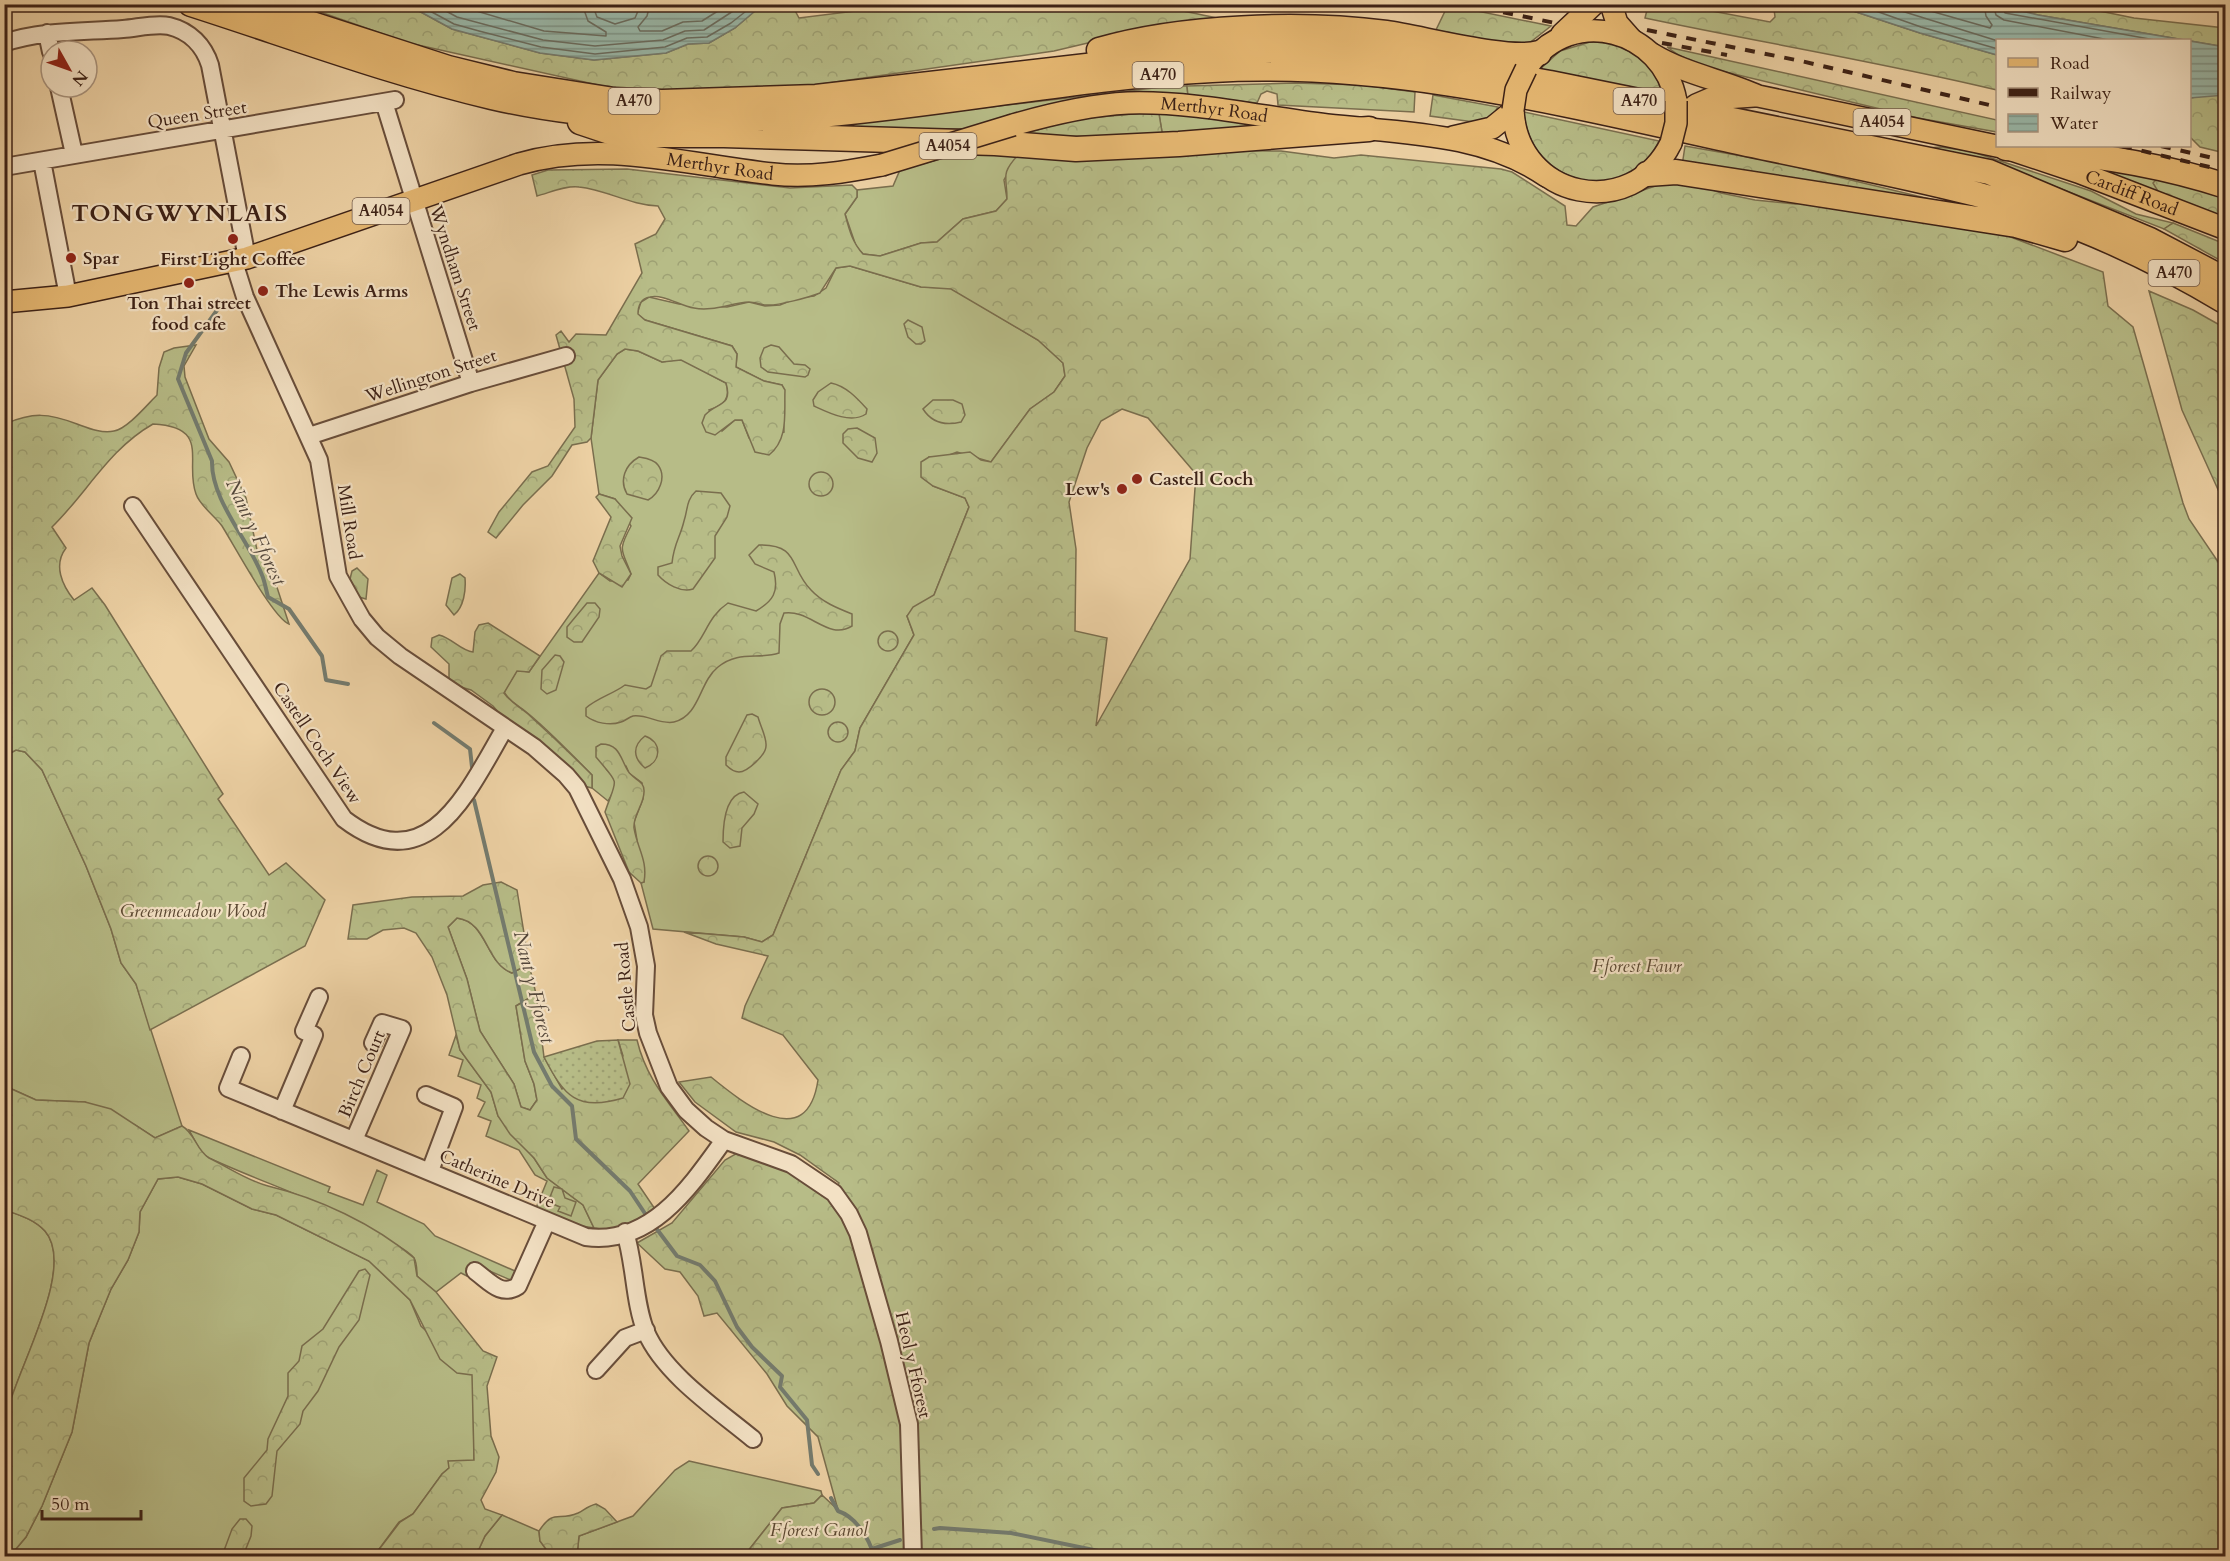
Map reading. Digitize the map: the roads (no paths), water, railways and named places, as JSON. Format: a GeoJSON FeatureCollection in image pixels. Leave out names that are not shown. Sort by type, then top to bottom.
{"type":"FeatureCollection","features":[{"type":"Feature","properties":{"kind":"highway","name":"A470"},"geometry":{"type":"LineString","coordinates":[[191,4],[401,71],[492,97],[602,115],[699,121],[905,105],[1207,70],[1284,67],[1376,73],[1571,105],[1977,194],[2070,225],[2121,247],[2226,302]]}},
{"type":"Feature","properties":{"kind":"highway","name":"A470"},"geometry":{"type":"LineString","coordinates":[[250,4],[448,68],[513,84],[614,100],[708,103],[816,97],[1199,53],[1304,49],[1398,57],[1550,83],[1989,172],[2150,240],[2226,280]]}},
{"type":"Feature","properties":{"kind":"highway"},"geometry":{"type":"LineString","coordinates":[[1028,71],[1108,47],[1167,37],[1261,28],[1384,33],[1515,56],[1538,56]]}},
{"type":"Feature","properties":{"kind":"highway"},"geometry":{"type":"LineString","coordinates":[[531,105],[619,135],[724,135],[995,143],[1076,149],[1179,144],[1369,129]]}},
{"type":"Feature","properties":{"kind":"highway"},"geometry":{"type":"LineString","coordinates":[[2006,148],[2052,150],[2100,158],[2226,186]]}},
{"type":"Feature","properties":{"kind":"highway"},"geometry":{"type":"LineString","coordinates":[[1647,174],[1668,172],[1688,174],[2016,225],[2063,238],[2121,247]]}},
{"type":"Feature","properties":{"kind":"main road"},"geometry":{"type":"LineString","coordinates":[[1593,4],[1538,56],[1516,90],[1513,110],[1524,149],[1546,176],[1569,188],[1595,192],[1618,189],[1647,174],[1662,159],[1686,103],[1652,54],[1632,40],[1617,22],[1611,4]]}},
{"type":"Feature","properties":{"kind":"main road"},"geometry":{"type":"LineString","coordinates":[[1538,56],[1577,32],[1592,30],[1632,40]]}},
{"type":"Feature","properties":{"kind":"main road","name":"Cardiff Road"},"geometry":{"type":"LineString","coordinates":[[1652,54],[1675,67],[1727,82],[1758,96],[1996,146]]}},
{"type":"Feature","properties":{"kind":"main road","name":"Cardiff Road"},"geometry":{"type":"LineString","coordinates":[[1686,103],[1758,96]]}},
{"type":"Feature","properties":{"kind":"main road","name":"Merthyr Road"},"geometry":{"type":"LineString","coordinates":[[4,302],[68,296],[240,260],[519,164],[561,154],[602,152],[673,159],[774,174],[828,175],[882,165],[1061,111],[1130,103],[1208,108],[1447,138],[1522,161],[1546,176]]}},
{"type":"Feature","properties":{"kind":"main road","name":"Merthyr Road"},"geometry":{"type":"LineString","coordinates":[[1447,138],[1482,132],[1500,122],[1513,110]]}},
{"type":"Feature","properties":{"kind":"main road","name":"Cardiff Road"},"geometry":{"type":"LineString","coordinates":[[2001,147],[2078,171],[2226,229]]}},
{"type":"Feature","properties":{"kind":"street","name":"Mill Road"},"geometry":{"type":"LineString","coordinates":[[4,43],[26,35],[167,26],[198,43],[206,52],[224,131],[245,297],[319,460],[338,576],[362,619],[377,637],[400,656],[505,728]]}},
{"type":"Feature","properties":{"kind":"street"},"geometry":{"type":"LineString","coordinates":[[47,33],[48,39]]}},
{"type":"Feature","properties":{"kind":"street"},"geometry":{"type":"LineString","coordinates":[[62,99],[74,154]]}},
{"type":"Feature","properties":{"kind":"street","name":"Queen Street"},"geometry":{"type":"LineString","coordinates":[[4,167],[390,101]]}},
{"type":"Feature","properties":{"kind":"street","name":"Wyndham Street"},"geometry":{"type":"LineString","coordinates":[[390,101],[412,200],[471,383]]}},
{"type":"Feature","properties":{"kind":"street"},"geometry":{"type":"LineString","coordinates":[[42,161],[68,296]]}},
{"type":"Feature","properties":{"kind":"street","name":"Wellington Street"},"geometry":{"type":"LineString","coordinates":[[309,436],[471,383],[566,356]]}},
{"type":"Feature","properties":{"kind":"street","name":"Castell Coch View"},"geometry":{"type":"LineString","coordinates":[[133,506],[344,819],[357,828],[368,834],[404,840],[417,838],[435,829],[461,804],[505,728]]}},
{"type":"Feature","properties":{"kind":"street","name":"Castle Road"},"geometry":{"type":"LineString","coordinates":[[505,728],[553,762],[577,788],[622,879],[639,927],[646,966],[644,1015],[648,1033],[669,1087],[686,1110],[724,1140],[790,1164],[834,1193]]}},
{"type":"Feature","properties":{"kind":"street"},"geometry":{"type":"LineString","coordinates":[[282,1111],[314,1035],[304,1031],[319,997]]}},
{"type":"Feature","properties":{"kind":"street","name":"Birch Court"},"geometry":{"type":"LineString","coordinates":[[354,1140],[402,1029],[382,1023],[373,1043]]}},
{"type":"Feature","properties":{"kind":"street","name":"Catherine Drive"},"geometry":{"type":"LineString","coordinates":[[241,1056],[228,1088],[586,1237],[598,1238],[625,1232],[650,1222],[679,1200],[724,1140]]}},
{"type":"Feature","properties":{"kind":"street"},"geometry":{"type":"LineString","coordinates":[[426,1095],[454,1107],[430,1171]]}},
{"type":"Feature","properties":{"kind":"street","name":"Heol y Fforest"},"geometry":{"type":"LineString","coordinates":[[834,1193],[849,1214],[858,1233],[889,1341],[909,1424],[913,1557]]}},
{"type":"Feature","properties":{"kind":"street"},"geometry":{"type":"LineString","coordinates":[[475,1271],[502,1291],[510,1291],[518,1286],[547,1221]]}},
{"type":"Feature","properties":{"kind":"street"},"geometry":{"type":"LineString","coordinates":[[625,1232],[646,1330],[656,1349],[693,1389],[753,1439]]}},
{"type":"Feature","properties":{"kind":"street"},"geometry":{"type":"LineString","coordinates":[[596,1370],[625,1338],[646,1330]]}},
{"type":"Feature","properties":{"kind":"water"},"geometry":{"type":"Polygon","coordinates":[[[598,4],[615,11],[635,4],[762,5],[735,28],[709,43],[688,44],[666,53],[594,60],[540,53],[452,29],[408,5],[598,4]]]}},
{"type":"Feature","properties":{"kind":"water"},"geometry":{"type":"Polygon","coordinates":[[[1835,5],[1996,5],[2038,15],[2178,39],[1996,39],[1996,55],[1835,5]]]}},
{"type":"Feature","properties":{"kind":"water"},"geometry":{"type":"Polygon","coordinates":[[[2191,41],[2225,47],[2225,95],[2191,98],[2191,41]]]}},
{"type":"Feature","properties":{"kind":"waterway","name":"Nant y Fforest"},"geometry":{"type":"LineString","coordinates":[[223,302],[186,353],[178,379],[212,461],[217,490],[256,561],[268,597],[289,609],[322,656],[326,680],[348,684]]}},
{"type":"Feature","properties":{"kind":"waterway","name":"Nant y Fforest"},"geometry":{"type":"LineString","coordinates":[[434,723],[470,749],[472,767]]}},
{"type":"Feature","properties":{"kind":"waterway","name":"Nant y Fforest"},"geometry":{"type":"LineString","coordinates":[[474,800],[534,1052],[552,1086],[572,1106],[576,1139],[630,1191],[648,1218]]}},
{"type":"Feature","properties":{"kind":"waterway","name":"Nant y Fforest"},"geometry":{"type":"LineString","coordinates":[[653,1224],[677,1256],[700,1265],[715,1281],[737,1327],[752,1347],[782,1376],[780,1387],[807,1420],[812,1465],[818,1474]]}},
{"type":"Feature","properties":{"kind":"waterway","name":"Nant y Fforest"},"geometry":{"type":"LineString","coordinates":[[831,1498],[838,1511],[851,1518],[861,1529],[874,1556]]}},
{"type":"Feature","properties":{"kind":"waterway"},"geometry":{"type":"LineString","coordinates":[[934,1529],[1011,1533],[1123,1556]]}},
{"type":"Feature","properties":{"kind":"waterway"},"geometry":{"type":"LineString","coordinates":[[872,1549],[900,1540]]}},
{"type":"Feature","properties":{"kind":"railway"},"geometry":{"type":"LineString","coordinates":[[1464,4],[1555,23]]}},
{"type":"Feature","properties":{"kind":"railway"},"geometry":{"type":"LineString","coordinates":[[1647,30],[1801,61],[1996,107]]}},
{"type":"Feature","properties":{"kind":"railway"},"geometry":{"type":"LineString","coordinates":[[1662,43],[1727,55]]}},
{"type":"Feature","properties":{"kind":"railway"},"geometry":{"type":"LineString","coordinates":[[2126,147],[2226,171]]}},
{"type":"Feature","properties":{"kind":"railway"},"geometry":{"type":"LineString","coordinates":[[2165,147],[2226,161]]}},
{"type":"Feature","properties":{"kind":"place","name":"First Light Coffee"},"geometry":{"type":"Point","coordinates":[233,239]}},
{"type":"Feature","properties":{"kind":"place","name":"Spar"},"geometry":{"type":"Point","coordinates":[71,258]}},
{"type":"Feature","properties":{"kind":"place","name":"Ton Thai street food cafe"},"geometry":{"type":"Point","coordinates":[189,283]}},
{"type":"Feature","properties":{"kind":"place","name":"The Lewis Arms"},"geometry":{"type":"Point","coordinates":[263,291]}},
{"type":"Feature","properties":{"kind":"place","name":"Castell Coch"},"geometry":{"type":"Point","coordinates":[1137,479]}},
{"type":"Feature","properties":{"kind":"place","name":"Lew's"},"geometry":{"type":"Point","coordinates":[1122,489]}},
{"type":"Feature","properties":{"kind":"district","name":"TONGWYNLAIS"},"geometry":{"type":"Point","coordinates":[180,213]}},
{"type":"Feature","properties":{"kind":"park label","name":"Greenmeadow Wood"},"geometry":{"type":"Point","coordinates":[193,911]}},
{"type":"Feature","properties":{"kind":"park label","name":"Fforest Fawr"},"geometry":{"type":"Point","coordinates":[1637,966]}},
{"type":"Feature","properties":{"kind":"park label","name":"Fforest Ganol"},"geometry":{"type":"Point","coordinates":[819,1530]}}]}
